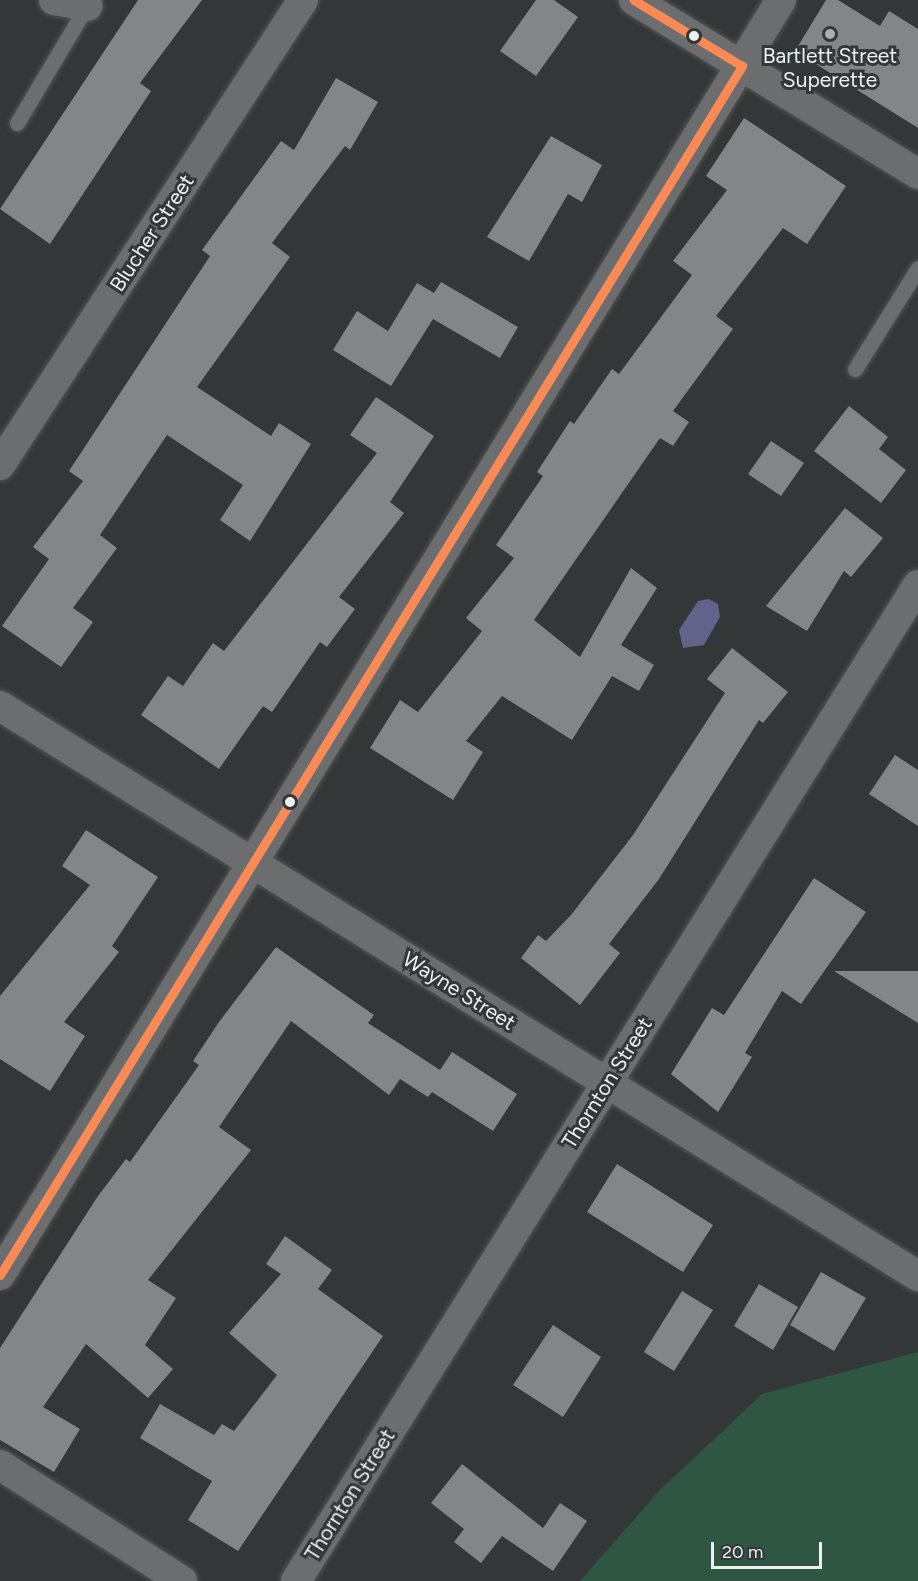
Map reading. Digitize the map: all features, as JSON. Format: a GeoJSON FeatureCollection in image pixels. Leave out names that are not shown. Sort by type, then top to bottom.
{"type":"FeatureCollection","features":[{"type":"Feature","properties":{"kind":"street"},"geometry":{"type":"LineString","coordinates":[[54,0],[88,3]]}},
{"type":"Feature","properties":{"kind":"street","name":"Blucher Street"},"geometry":{"type":"LineString","coordinates":[[0,465],[303,0]]}},
{"type":"Feature","properties":{"kind":"street"},"geometry":{"type":"LineString","coordinates":[[634,0],[918,174]]}},
{"type":"Feature","properties":{"kind":"street"},"geometry":{"type":"LineString","coordinates":[[0,1275],[257,864],[781,0]]}},
{"type":"Feature","properties":{"kind":"street","name":"Thornton Street"},"geometry":{"type":"LineString","coordinates":[[296,1581],[918,585]]}},
{"type":"Feature","properties":{"kind":"street","name":"Wayne Street"},"geometry":{"type":"LineString","coordinates":[[0,706],[918,1276]]}},
{"type":"Feature","properties":{"kind":"street"},"geometry":{"type":"LineString","coordinates":[[0,1465],[182,1581]]}},
{"type":"Feature","properties":{"kind":"lane"},"geometry":{"type":"LineString","coordinates":[[17,123],[88,3]]}},
{"type":"Feature","properties":{"kind":"lane"},"geometry":{"type":"LineString","coordinates":[[855,369],[918,268]]}},
{"type":"Feature","properties":{"kind":"green space"},"geometry":{"type":"Polygon","coordinates":[[[918,1352],[918,1581],[580,1581],[659,1491],[762,1394],[918,1352]]]}},
{"type":"Feature","properties":{"kind":"water"},"geometry":{"type":"Polygon","coordinates":[[[709,599],[718,604],[720,617],[704,645],[683,648],[679,630],[698,601],[709,599]]]}},
{"type":"Feature","properties":{"kind":"building"},"geometry":{"type":"Polygon","coordinates":[[[138,0],[202,0],[140,83],[151,91],[50,244],[0,209],[138,0]]]}},
{"type":"Feature","properties":{"kind":"building"},"geometry":{"type":"Polygon","coordinates":[[[536,0],[554,0],[578,17],[536,76],[500,51],[536,0]]]}},
{"type":"Feature","properties":{"kind":"building"},"geometry":{"type":"Polygon","coordinates":[[[826,0],[838,0],[880,26],[889,11],[918,29],[918,128],[795,51],[826,0]]]}},
{"type":"Feature","properties":{"kind":"building"},"geometry":{"type":"Polygon","coordinates":[[[336,78],[378,102],[350,150],[345,146],[272,243],[290,257],[197,387],[271,436],[279,423],[311,444],[250,541],[220,520],[243,485],[167,435],[100,535],[117,548],[73,608],[93,622],[61,667],[2,626],[49,559],[33,547],[83,481],[69,471],[210,256],[202,250],[281,141],[294,150],[336,78]]]}},
{"type":"Feature","properties":{"kind":"building"},"geometry":{"type":"Polygon","coordinates":[[[744,118],[846,186],[807,244],[783,228],[716,316],[733,329],[673,411],[689,422],[673,446],[660,438],[534,620],[580,657],[631,568],[657,588],[621,645],[654,665],[639,691],[612,676],[572,740],[502,696],[466,741],[483,752],[453,800],[370,748],[400,700],[418,712],[482,631],[466,618],[514,558],[496,545],[543,476],[537,472],[570,421],[574,424],[612,369],[619,374],[692,275],[673,261],[727,190],[706,176],[744,118]]]}},
{"type":"Feature","properties":{"kind":"building"},"geometry":{"type":"Polygon","coordinates":[[[551,136],[602,165],[582,202],[568,194],[529,261],[487,237],[551,136]]]}},
{"type":"Feature","properties":{"kind":"building"},"geometry":{"type":"Polygon","coordinates":[[[441,282],[518,327],[500,358],[433,319],[391,386],[333,350],[357,311],[388,331],[417,283],[434,293],[441,282]]]}},
{"type":"Feature","properties":{"kind":"building"},"geometry":{"type":"Polygon","coordinates":[[[376,397],[434,436],[390,502],[404,513],[339,597],[355,609],[327,647],[320,642],[272,712],[263,706],[219,769],[141,715],[168,676],[183,686],[213,643],[224,651],[377,453],[350,435],[376,397]]]}},
{"type":"Feature","properties":{"kind":"building"},"geometry":{"type":"Polygon","coordinates":[[[849,406],[888,437],[879,449],[906,470],[881,503],[814,451],[849,406]]]}},
{"type":"Feature","properties":{"kind":"building"},"geometry":{"type":"Polygon","coordinates":[[[771,441],[804,463],[781,496],[748,474],[771,441]]]}},
{"type":"Feature","properties":{"kind":"building"},"geometry":{"type":"Polygon","coordinates":[[[845,508],[883,538],[851,577],[844,571],[807,631],[766,606],[845,508]]]}},
{"type":"Feature","properties":{"kind":"building"},"geometry":{"type":"Polygon","coordinates":[[[732,648],[788,692],[763,723],[759,720],[659,879],[609,944],[620,953],[580,1005],[521,958],[538,935],[546,941],[571,915],[633,835],[725,693],[707,679],[732,648]]]}},
{"type":"Feature","properties":{"kind":"building"},"geometry":{"type":"Polygon","coordinates":[[[895,755],[918,770],[918,826],[869,794],[895,755]]]}},
{"type":"Feature","properties":{"kind":"building"},"geometry":{"type":"Polygon","coordinates":[[[86,830],[158,877],[112,946],[119,952],[64,1022],[85,1036],[50,1091],[0,1059],[0,996],[90,885],[62,866],[86,830]]]}},
{"type":"Feature","properties":{"kind":"building"},"geometry":{"type":"Polygon","coordinates":[[[814,878],[866,912],[801,1004],[782,991],[745,1053],[752,1057],[718,1112],[671,1074],[712,1008],[724,1015],[814,878]]]}},
{"type":"Feature","properties":{"kind":"building"},"geometry":{"type":"Polygon","coordinates":[[[276,947],[374,1015],[368,1023],[440,1070],[452,1052],[517,1094],[493,1131],[432,1092],[428,1097],[400,1079],[389,1095],[291,1021],[219,1127],[251,1150],[148,1280],[176,1298],[145,1345],[173,1369],[148,1398],[86,1344],[43,1407],[80,1429],[54,1472],[0,1440],[0,1348],[98,1196],[126,1159],[130,1162],[199,1065],[193,1061],[219,1022],[276,947]]]}},
{"type":"Feature","properties":{"kind":"building"},"geometry":{"type":"Polygon","coordinates":[[[834,971],[918,971],[918,1023],[884,1002],[834,971]]]}},
{"type":"Feature","properties":{"kind":"building"},"geometry":{"type":"Polygon","coordinates":[[[617,1164],[713,1225],[683,1272],[587,1212],[617,1164]]]}},
{"type":"Feature","properties":{"kind":"building"},"geometry":{"type":"Polygon","coordinates":[[[285,1236],[332,1270],[318,1289],[383,1336],[238,1551],[188,1520],[212,1481],[140,1438],[160,1404],[214,1435],[222,1424],[234,1431],[277,1375],[229,1333],[281,1274],[266,1264],[285,1236]]]}},
{"type":"Feature","properties":{"kind":"building"},"geometry":{"type":"Polygon","coordinates":[[[821,1272],[866,1298],[834,1351],[790,1325],[821,1272]]]}},
{"type":"Feature","properties":{"kind":"building"},"geometry":{"type":"Polygon","coordinates":[[[759,1284],[798,1307],[773,1350],[734,1326],[759,1284]]]}},
{"type":"Feature","properties":{"kind":"building"},"geometry":{"type":"Polygon","coordinates":[[[682,1291],[713,1310],[674,1371],[644,1352],[682,1291]]]}},
{"type":"Feature","properties":{"kind":"building"},"geometry":{"type":"Polygon","coordinates":[[[553,1325],[601,1357],[563,1417],[513,1385],[553,1325]]]}},
{"type":"Feature","properties":{"kind":"building"},"geometry":{"type":"Polygon","coordinates":[[[462,1464],[543,1528],[560,1503],[587,1521],[553,1571],[502,1536],[481,1563],[454,1542],[464,1529],[431,1503],[462,1464]]]}},
{"type":"Feature","properties":{"kind":"transit line"},"geometry":{"type":"LineString","coordinates":[[0,1275],[742,66],[634,0]]}},
{"type":"Feature","properties":{"kind":"place","name":"Bartlett Street Superette"},"geometry":{"type":"Point","coordinates":[830,34]}}]}
